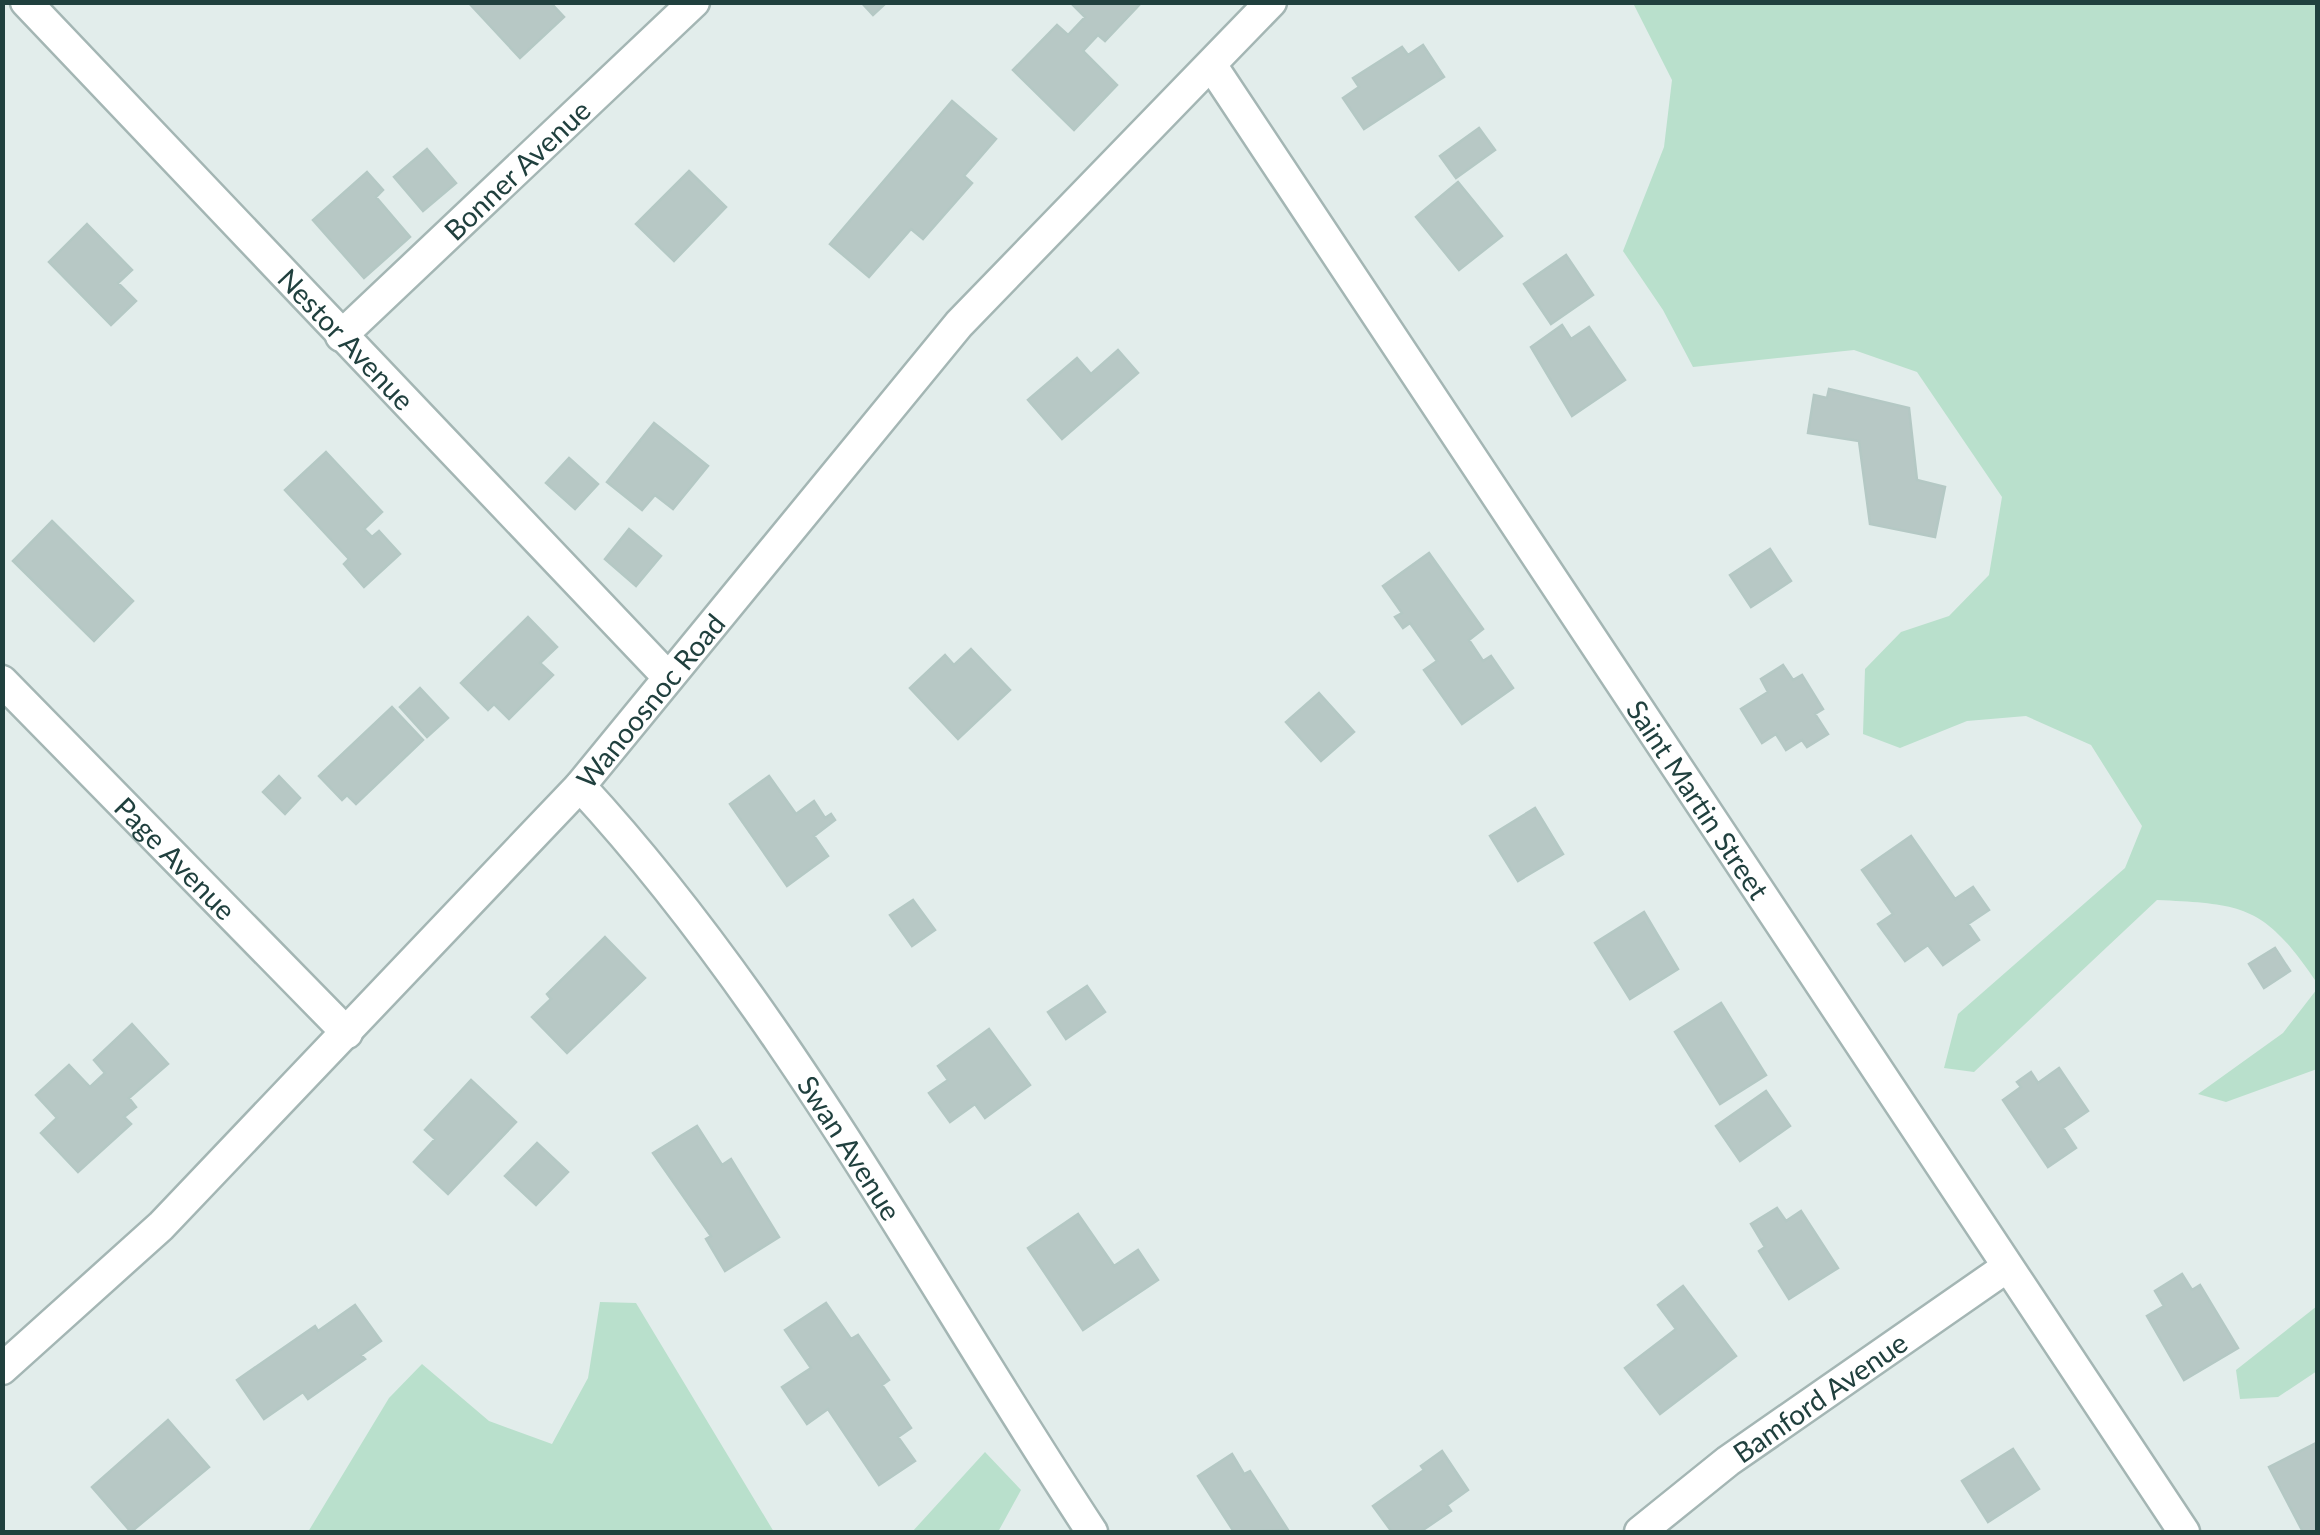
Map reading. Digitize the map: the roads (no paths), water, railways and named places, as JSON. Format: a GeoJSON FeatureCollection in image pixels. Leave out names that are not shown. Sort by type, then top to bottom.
{"type":"FeatureCollection","features":[{"type":"Feature","properties":{"kind":"street","name":"Nestor Avenue"},"geometry":{"type":"LineString","coordinates":[[26,2],[667,676]]}},
{"type":"Feature","properties":{"kind":"street","name":"Bonner Avenue"},"geometry":{"type":"LineString","coordinates":[[340,336],[694,2]]}},
{"type":"Feature","properties":{"kind":"street","name":"Wanoosnoc Road"},"geometry":{"type":"LineString","coordinates":[[9,1353],[161,1226],[580,786],[959,324],[1271,2]]}},
{"type":"Feature","properties":{"kind":"street","name":"Saint Martin Street"},"geometry":{"type":"LineString","coordinates":[[1212,66],[2184,1532]]}},
{"type":"Feature","properties":{"kind":"street","name":"Page Avenue"},"geometry":{"type":"LineString","coordinates":[[2,681],[347,1034]]}},
{"type":"Feature","properties":{"kind":"street","name":"Swan Avenue"},"geometry":{"type":"LineString","coordinates":[[580,786],[656,868],[812,1093],[1092,1532]]}},
{"type":"Feature","properties":{"kind":"street","name":"Bamford Avenue"},"geometry":{"type":"LineString","coordinates":[[1640,1532],[1728,1461],[2007,1268]]}}]}
